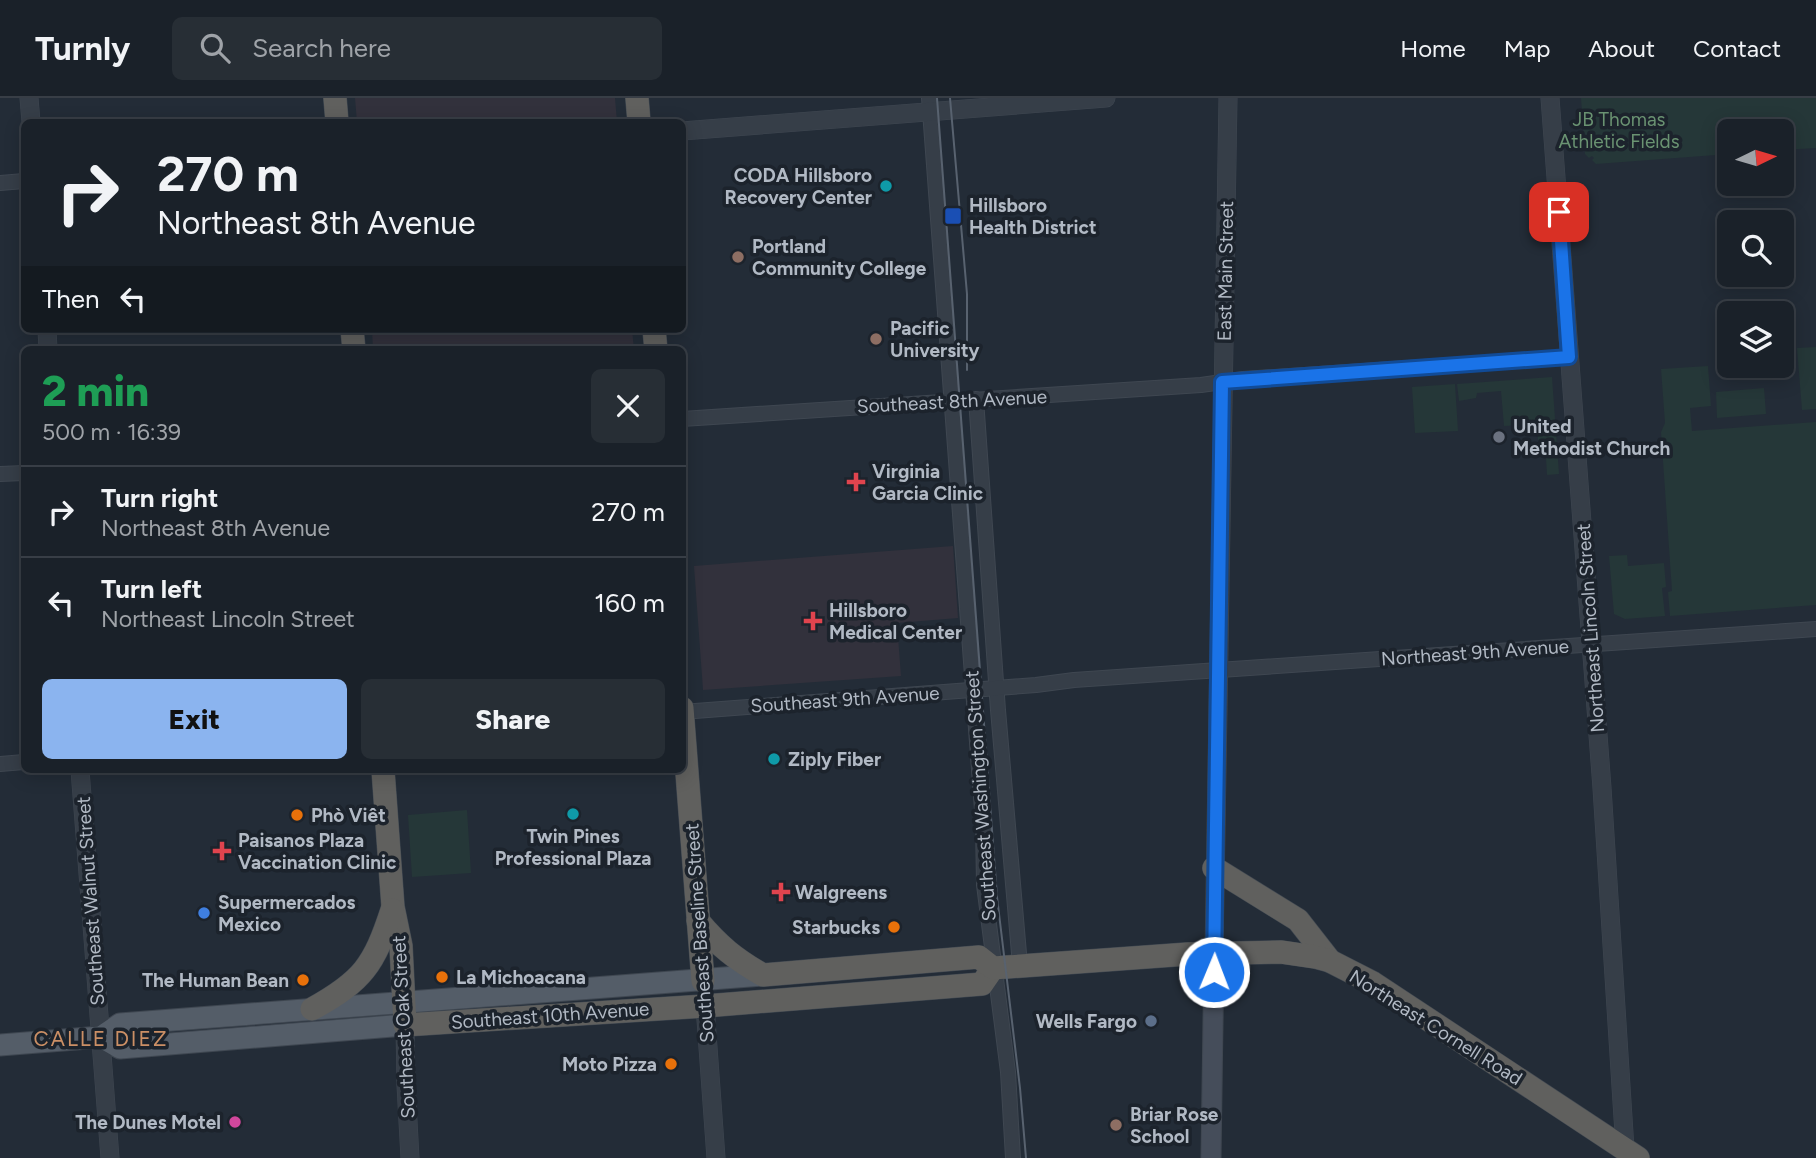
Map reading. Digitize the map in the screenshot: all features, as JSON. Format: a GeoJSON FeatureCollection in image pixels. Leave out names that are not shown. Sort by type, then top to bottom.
{"type":"FeatureCollection","features":[{"type":"Feature","properties":{"kind":"highway"},"geometry":{"type":"LineString","coordinates":[[335,98],[337,119]]}},
{"type":"Feature","properties":{"kind":"highway"},"geometry":{"type":"LineString","coordinates":[[637,98],[639,119]]}},
{"type":"Feature","properties":{"kind":"highway","name":"Southeast Baseline Street"},"geometry":{"type":"LineString","coordinates":[[686,752],[703,981]]}},
{"type":"Feature","properties":{"kind":"highway","name":"Southeast Oak Street"},"geometry":{"type":"LineString","coordinates":[[383,773],[394,907],[401,946],[405,1014]]}},
{"type":"Feature","properties":{"kind":"highway"},"geometry":{"type":"LineString","coordinates":[[1214,868],[1298,920],[1330,961]]}},
{"type":"Feature","properties":{"kind":"highway"},"geometry":{"type":"LineString","coordinates":[[312,1009],[344,992],[370,964],[394,907]]}},
{"type":"Feature","properties":{"kind":"highway"},"geometry":{"type":"LineString","coordinates":[[698,922],[732,957],[762,975]]}},
{"type":"Feature","properties":{"kind":"highway","name":"Northeast Cornell Road"},"geometry":{"type":"LineString","coordinates":[[1214,953],[1281,952],[1330,961],[1373,983],[1630,1155]]}},
{"type":"Feature","properties":{"kind":"highway","name":"Southeast 10th Avenue"},"geometry":{"type":"LineString","coordinates":[[762,975],[979,957],[993,968],[1214,953]]}},
{"type":"Feature","properties":{"kind":"highway","name":"Southeast 10th Avenue"},"geometry":{"type":"LineString","coordinates":[[405,1014],[705,1006],[982,984],[993,968]]}},
{"type":"Feature","properties":{"kind":"main road","name":"East Main Street"},"geometry":{"type":"LineString","coordinates":[[1211,1158],[1214,953]]}},
{"type":"Feature","properties":{"kind":"main road","name":"Southeast 10th Avenue"},"geometry":{"type":"LineString","coordinates":[[101,1037],[120,1048],[762,975]]}},
{"type":"Feature","properties":{"kind":"main road","name":"Southeast Baseline Street"},"geometry":{"type":"LineString","coordinates":[[703,981],[705,1006]]}},
{"type":"Feature","properties":{"kind":"main road","name":"Southeast 10th Avenue"},"geometry":{"type":"LineString","coordinates":[[0,1045],[101,1037],[120,1024],[312,1009],[405,1014]]}},
{"type":"Feature","properties":{"kind":"street"},"geometry":{"type":"LineString","coordinates":[[29,98],[31,119]]}},
{"type":"Feature","properties":{"kind":"street"},"geometry":{"type":"LineString","coordinates":[[686,131],[929,105],[1106,98]]}},
{"type":"Feature","properties":{"kind":"street","name":"East Main Street"},"geometry":{"type":"LineString","coordinates":[[1214,953],[1228,98]]}},
{"type":"Feature","properties":{"kind":"street","name":"Northeast Lincoln Street"},"geometry":{"type":"LineString","coordinates":[[1550,98],[1630,1155]]}},
{"type":"Feature","properties":{"kind":"street","name":"Southeast Washington Street"},"geometry":{"type":"LineString","coordinates":[[929,105],[974,690],[983,823],[984,885],[1007,1072],[1013,1158]]}},
{"type":"Feature","properties":{"kind":"street"},"geometry":{"type":"LineString","coordinates":[[0,183],[21,181]]}},
{"type":"Feature","properties":{"kind":"street","name":"Southeast 8th Avenue"},"geometry":{"type":"LineString","coordinates":[[686,419],[1569,357]]}},
{"type":"Feature","properties":{"kind":"street","name":"Southeast Washington Street"},"geometry":{"type":"LineString","coordinates":[[976,399],[1020,965]]}},
{"type":"Feature","properties":{"kind":"street"},"geometry":{"type":"LineString","coordinates":[[0,474],[21,472]]}},
{"type":"Feature","properties":{"kind":"street","name":"Northeast 9th Avenue"},"geometry":{"type":"LineString","coordinates":[[1218,670],[1816,629]]}},
{"type":"Feature","properties":{"kind":"street","name":"Southeast 9th Avenue"},"geometry":{"type":"LineString","coordinates":[[686,710],[1218,670]]}},
{"type":"Feature","properties":{"kind":"street"},"geometry":{"type":"LineString","coordinates":[[0,764],[21,762]]}},
{"type":"Feature","properties":{"kind":"street","name":"Southeast Walnut Street"},"geometry":{"type":"LineString","coordinates":[[80,773],[110,1158]]}},
{"type":"Feature","properties":{"kind":"street","name":"Southeast Baseline Street"},"geometry":{"type":"LineString","coordinates":[[705,1006],[716,1158]]}},
{"type":"Feature","properties":{"kind":"street","name":"Southeast Oak Street"},"geometry":{"type":"LineString","coordinates":[[405,1014],[410,1158]]}},
{"type":"Feature","properties":{"kind":"shaded area"},"geometry":{"type":"Polygon","coordinates":[[[355,98],[615,98],[617,119],[357,119],[355,98]]]}},
{"type":"Feature","properties":{"kind":"shaded area"},"geometry":{"type":"Polygon","coordinates":[[[372,333],[632,333],[634,346],[373,346],[372,333]]]}},
{"type":"Feature","properties":{"kind":"shaded area","name":"Hillsboro Medical Center"},"geometry":{"type":"Polygon","coordinates":[[[953,546],[958,618],[897,623],[901,676],[703,690],[694,566],[953,546]]]}},
{"type":"Feature","properties":{"kind":"green space","name":"JB Thomas Athletic Fields"},"geometry":{"type":"Polygon","coordinates":[[[1581,98],[1816,98],[1816,148],[1794,149],[1794,119],[1717,119],[1717,155],[1596,164],[1592,156],[1589,158],[1585,154],[1581,98]]]}},
{"type":"Feature","properties":{"kind":"green space"},"geometry":{"type":"Polygon","coordinates":[[[1816,347],[1816,409],[1802,410],[1797,348],[1816,347]]]}},
{"type":"Feature","properties":{"kind":"green space"},"geometry":{"type":"Polygon","coordinates":[[[1708,366],[1711,406],[1690,408],[1692,431],[1816,422],[1816,605],[1670,616],[1668,592],[1672,591],[1661,432],[1665,423],[1661,369],[1708,366]]]}},
{"type":"Feature","properties":{"kind":"green space"},"geometry":{"type":"Polygon","coordinates":[[[1552,377],[1559,474],[1547,475],[1545,441],[1538,441],[1537,424],[1504,426],[1501,391],[1477,393],[1476,398],[1459,401],[1457,384],[1552,377]]]}},
{"type":"Feature","properties":{"kind":"green space"},"geometry":{"type":"Polygon","coordinates":[[[1455,384],[1458,431],[1415,433],[1412,387],[1455,384]]]}},
{"type":"Feature","properties":{"kind":"green space"},"geometry":{"type":"Polygon","coordinates":[[[1764,388],[1766,414],[1717,418],[1716,392],[1764,388]]]}},
{"type":"Feature","properties":{"kind":"green space"},"geometry":{"type":"Polygon","coordinates":[[[1627,555],[1628,566],[1664,563],[1666,587],[1662,588],[1665,616],[1625,619],[1614,614],[1609,556],[1627,555]]]}},
{"type":"Feature","properties":{"kind":"green space"},"geometry":{"type":"Polygon","coordinates":[[[467,810],[471,873],[412,877],[408,815],[467,810]]]}},
{"type":"Feature","properties":{"kind":"tram line"},"geometry":{"type":"LineString","coordinates":[[937,98],[997,897],[1026,1158]]}},
{"type":"Feature","properties":{"kind":"tram line"},"geometry":{"type":"LineString","coordinates":[[950,98],[967,294],[967,370]]}},
{"type":"Feature","properties":{"kind":"place","name":"CODA Hillsboro Recovery Center"},"geometry":{"type":"Point","coordinates":[886,186]}},
{"type":"Feature","properties":{"kind":"place","name":"Hillsboro Health District"},"geometry":{"type":"Point","coordinates":[953,216]}},
{"type":"Feature","properties":{"kind":"place","name":"Portland Community College"},"geometry":{"type":"Point","coordinates":[738,257]}},
{"type":"Feature","properties":{"kind":"place","name":"Pacific University"},"geometry":{"type":"Point","coordinates":[876,339]}},
{"type":"Feature","properties":{"kind":"place","name":"United Methodist Church"},"geometry":{"type":"Point","coordinates":[1499,437]}},
{"type":"Feature","properties":{"kind":"place","name":"Virginia Garcia Clinic"},"geometry":{"type":"Point","coordinates":[856,482]}},
{"type":"Feature","properties":{"kind":"place","name":"Hillsboro Medical Center"},"geometry":{"type":"Point","coordinates":[813,621]}},
{"type":"Feature","properties":{"kind":"place","name":"Ziply Fiber"},"geometry":{"type":"Point","coordinates":[774,759]}},
{"type":"Feature","properties":{"kind":"place","name":"Twin Pines Professional Plaza"},"geometry":{"type":"Point","coordinates":[573,814]}},
{"type":"Feature","properties":{"kind":"place","name":"Phò Viêt"},"geometry":{"type":"Point","coordinates":[297,815]}},
{"type":"Feature","properties":{"kind":"place","name":"Paisanos Plaza Vaccination Clinic"},"geometry":{"type":"Point","coordinates":[222,851]}},
{"type":"Feature","properties":{"kind":"place","name":"Walgreens"},"geometry":{"type":"Point","coordinates":[781,892]}},
{"type":"Feature","properties":{"kind":"place","name":"Supermercados Mexico"},"geometry":{"type":"Point","coordinates":[204,913]}},
{"type":"Feature","properties":{"kind":"place","name":"Starbucks"},"geometry":{"type":"Point","coordinates":[894,927]}},
{"type":"Feature","properties":{"kind":"place","name":"La Michoacana"},"geometry":{"type":"Point","coordinates":[442,977]}},
{"type":"Feature","properties":{"kind":"place","name":"The Human Bean"},"geometry":{"type":"Point","coordinates":[303,980]}},
{"type":"Feature","properties":{"kind":"place","name":"Wells Fargo"},"geometry":{"type":"Point","coordinates":[1151,1021]}},
{"type":"Feature","properties":{"kind":"place","name":"Moto Pizza"},"geometry":{"type":"Point","coordinates":[671,1064]}},
{"type":"Feature","properties":{"kind":"place","name":"The Dunes Motel"},"geometry":{"type":"Point","coordinates":[235,1122]}},
{"type":"Feature","properties":{"kind":"place","name":"Briar Rose School"},"geometry":{"type":"Point","coordinates":[1116,1125]}},
{"type":"Feature","properties":{"kind":"district","name":"CALLE DIEZ"},"geometry":{"type":"Point","coordinates":[101,1039]}},
{"type":"Feature","properties":{"kind":"route"},"geometry":{"type":"LineString","coordinates":[[1214,972],[1222,382],[1569,357],[1559,212]]}}]}
